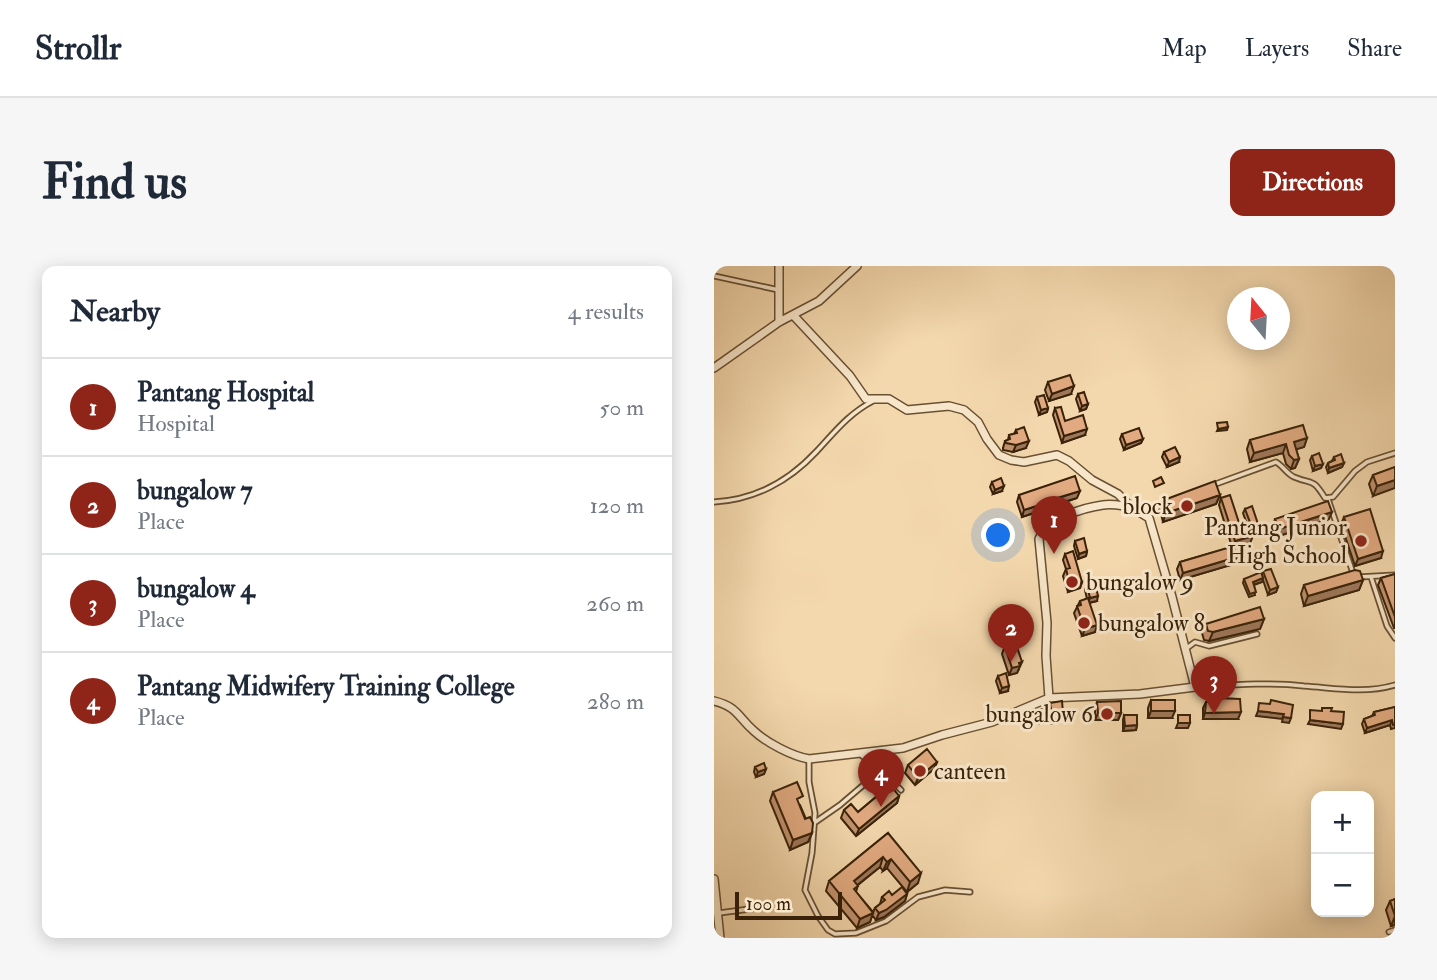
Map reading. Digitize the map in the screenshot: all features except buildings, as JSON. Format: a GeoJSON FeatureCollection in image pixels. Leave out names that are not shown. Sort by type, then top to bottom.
{"type":"FeatureCollection","features":[{"type":"Feature","properties":{"kind":"street"},"geometry":{"type":"LineString","coordinates":[[779,266],[779,322]]}},
{"type":"Feature","properties":{"kind":"street"},"geometry":{"type":"LineString","coordinates":[[714,368],[779,322],[819,301],[857,266]]}},
{"type":"Feature","properties":{"kind":"street"},"geometry":{"type":"LineString","coordinates":[[714,701],[730,705],[758,734],[790,753],[809,759],[903,748],[942,734],[992,722],[1049,698],[1140,694],[1195,687],[1149,518],[1131,507],[1118,494],[1092,480],[1057,455],[1024,462],[999,455],[978,422],[964,410],[948,406],[907,410],[882,398],[873,401],[866,399],[850,376],[793,315]]}},
{"type":"Feature","properties":{"kind":"street"},"geometry":{"type":"LineString","coordinates":[[1049,698],[1047,623],[1039,539],[1043,531],[1059,519],[1101,505],[1131,507]]}},
{"type":"Feature","properties":{"kind":"street"},"geometry":{"type":"LineString","coordinates":[[714,879],[720,938]]}},
{"type":"Feature","properties":{"kind":"lane"},"geometry":{"type":"LineString","coordinates":[[846,266],[847,276]]}},
{"type":"Feature","properties":{"kind":"lane"},"geometry":{"type":"LineString","coordinates":[[714,276],[779,290]]}},
{"type":"Feature","properties":{"kind":"lane"},"geometry":{"type":"LineString","coordinates":[[714,502],[775,486],[803,466],[843,420],[873,401]]}},
{"type":"Feature","properties":{"kind":"lane"},"geometry":{"type":"LineString","coordinates":[[1328,499],[1367,462],[1395,453]]}},
{"type":"Feature","properties":{"kind":"lane"},"geometry":{"type":"LineString","coordinates":[[1204,488],[1276,462],[1290,475],[1316,484],[1328,499],[1354,576],[1395,575]]}},
{"type":"Feature","properties":{"kind":"lane"},"geometry":{"type":"LineString","coordinates":[[1145,515],[1167,502]]}},
{"type":"Feature","properties":{"kind":"lane"},"geometry":{"type":"LineString","coordinates":[[1371,577],[1387,626],[1395,638]]}},
{"type":"Feature","properties":{"kind":"lane"},"geometry":{"type":"LineString","coordinates":[[1186,650],[1195,642],[1209,646],[1257,634]]}},
{"type":"Feature","properties":{"kind":"lane"},"geometry":{"type":"LineString","coordinates":[[1195,687],[1304,685],[1336,691],[1382,689],[1395,685]]}},
{"type":"Feature","properties":{"kind":"lane"},"geometry":{"type":"LineString","coordinates":[[860,754],[901,790]]}},
{"type":"Feature","properties":{"kind":"lane"},"geometry":{"type":"LineString","coordinates":[[809,759],[814,823],[805,890],[828,930],[835,934],[856,933],[873,928],[897,914],[911,900],[945,890],[970,892]]}},
{"type":"Feature","properties":{"kind":"lane"},"geometry":{"type":"LineString","coordinates":[[814,823],[881,770]]}},
{"type":"Feature","properties":{"kind":"lane"},"geometry":{"type":"LineString","coordinates":[[717,913],[765,907]]}},
{"type":"Feature","properties":{"kind":"lane"},"geometry":{"type":"LineString","coordinates":[[1389,932],[1395,930]]}},
{"type":"Feature","properties":{"kind":"place","name":"block"},"geometry":{"type":"Point","coordinates":[1187,506]}},
{"type":"Feature","properties":{"kind":"place","name":"Pantang Junior High School"},"geometry":{"type":"Point","coordinates":[1361,541]}},
{"type":"Feature","properties":{"kind":"place","name":"Pantang Hospital"},"geometry":{"type":"Point","coordinates":[1054,554]}},
{"type":"Feature","properties":{"kind":"place","name":"bungalow 9"},"geometry":{"type":"Point","coordinates":[1072,582]}},
{"type":"Feature","properties":{"kind":"place","name":"bungalow 8"},"geometry":{"type":"Point","coordinates":[1084,623]}},
{"type":"Feature","properties":{"kind":"place","name":"bungalow 7"},"geometry":{"type":"Point","coordinates":[1011,662]}},
{"type":"Feature","properties":{"kind":"place","name":"bungalow 6"},"geometry":{"type":"Point","coordinates":[1107,714]}},
{"type":"Feature","properties":{"kind":"place","name":"bungalow 4"},"geometry":{"type":"Point","coordinates":[1214,714]}},
{"type":"Feature","properties":{"kind":"place","name":"canteen"},"geometry":{"type":"Point","coordinates":[920,771]}},
{"type":"Feature","properties":{"kind":"place","name":"Pantang Midwifery Training College"},"geometry":{"type":"Point","coordinates":[881,807]}}]}
